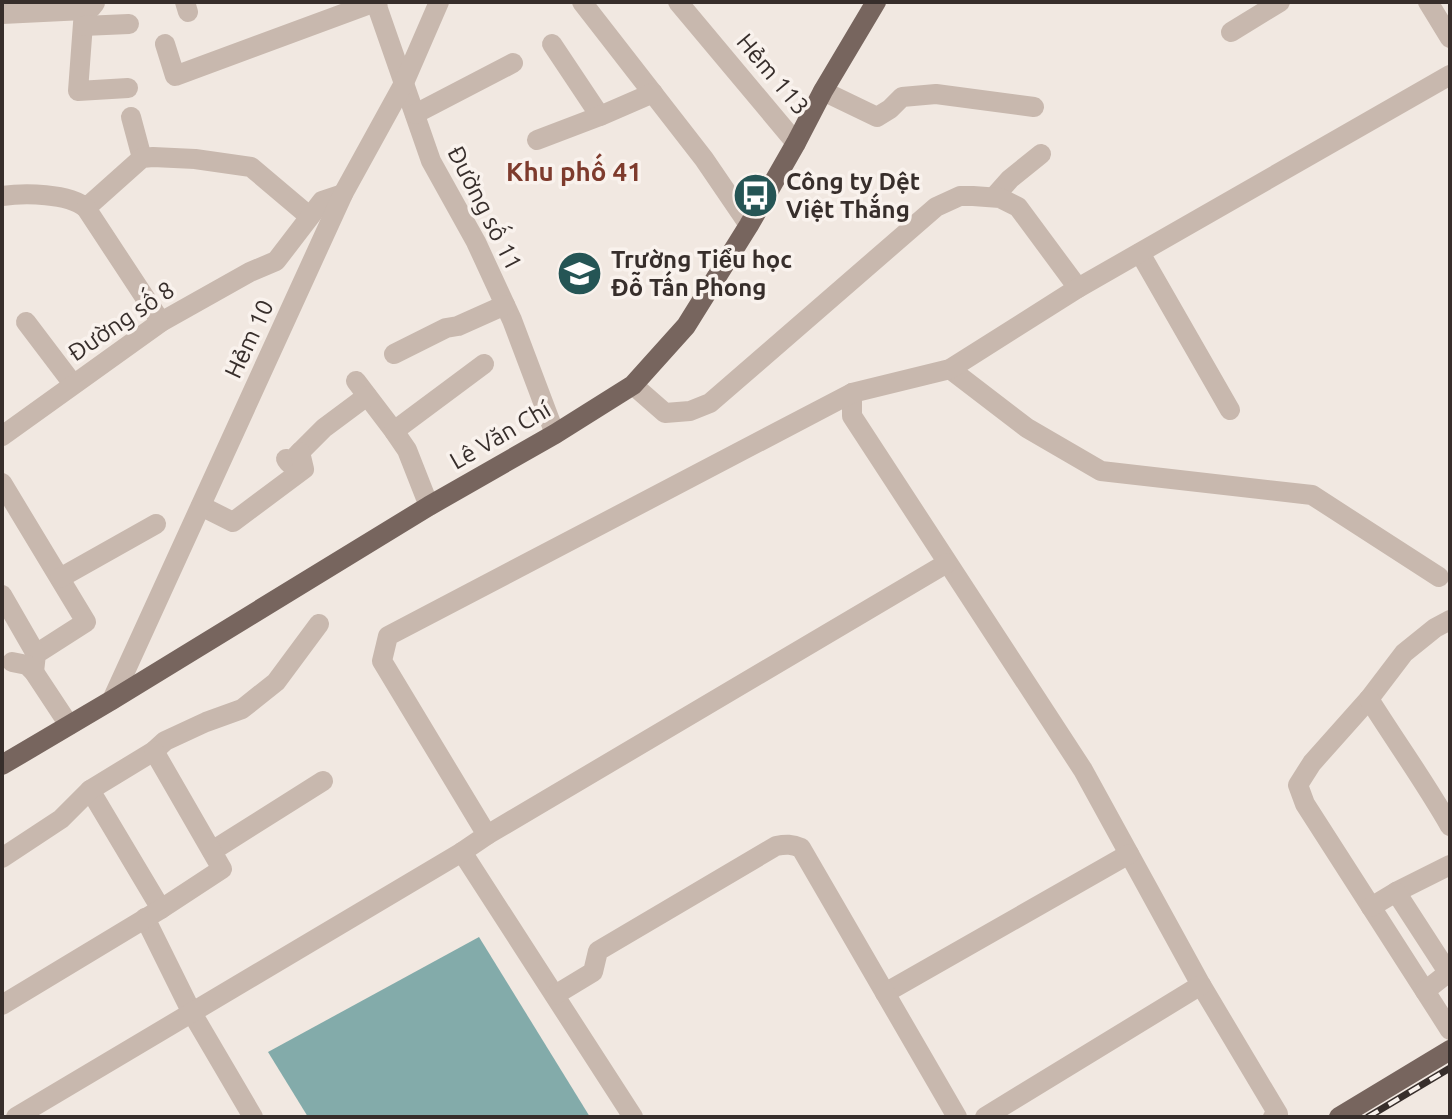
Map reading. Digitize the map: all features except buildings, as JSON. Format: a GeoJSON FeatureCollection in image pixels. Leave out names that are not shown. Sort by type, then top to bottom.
{"type":"FeatureCollection","features":[{"type":"Feature","properties":{"kind":"main road","name":"Lê Văn Chí"},"geometry":{"type":"LineString","coordinates":[[2,765],[633,385],[686,326],[749,225],[876,2]]}},
{"type":"Feature","properties":{"kind":"main road"},"geometry":{"type":"LineString","coordinates":[[1339,1117],[1450,1050]]}},
{"type":"Feature","properties":{"kind":"street"},"geometry":{"type":"LineString","coordinates":[[165,44],[175,76],[376,2]]}},
{"type":"Feature","properties":{"kind":"street","name":"Đường số 11"},"geometry":{"type":"LineString","coordinates":[[376,2],[431,161],[476,242],[505,305],[555,434]]}},
{"type":"Feature","properties":{"kind":"street","name":"Hẻm 10"},"geometry":{"type":"LineString","coordinates":[[112,700],[343,194],[403,85],[439,2]]}},
{"type":"Feature","properties":{"kind":"street"},"geometry":{"type":"LineString","coordinates":[[582,2],[704,159],[749,225]]}},
{"type":"Feature","properties":{"kind":"street","name":"Hẻm 113"},"geometry":{"type":"LineString","coordinates":[[678,2],[796,143]]}},
{"type":"Feature","properties":{"kind":"street"},"geometry":{"type":"LineString","coordinates":[[1231,32],[1280,2]]}},
{"type":"Feature","properties":{"kind":"street"},"geometry":{"type":"LineString","coordinates":[[1428,2],[1450,38]]}},
{"type":"Feature","properties":{"kind":"street"},"geometry":{"type":"LineString","coordinates":[[2,14],[41,7],[87,13],[129,24]]}},
{"type":"Feature","properties":{"kind":"street"},"geometry":{"type":"LineString","coordinates":[[87,13],[78,91],[119,82]]}},
{"type":"Feature","properties":{"kind":"street"},"geometry":{"type":"LineString","coordinates":[[552,44],[600,116]]}},
{"type":"Feature","properties":{"kind":"street"},"geometry":{"type":"LineString","coordinates":[[415,114],[513,63]]}},
{"type":"Feature","properties":{"kind":"street"},"geometry":{"type":"LineString","coordinates":[[487,835],[382,661],[388,636],[852,393],[950,369],[1078,288],[1450,75]]}},
{"type":"Feature","properties":{"kind":"street"},"geometry":{"type":"LineString","coordinates":[[823,91],[877,117],[902,97],[936,94],[1034,107]]}},
{"type":"Feature","properties":{"kind":"street"},"geometry":{"type":"LineString","coordinates":[[537,140],[653,93]]}},
{"type":"Feature","properties":{"kind":"street"},"geometry":{"type":"LineString","coordinates":[[131,117],[142,158]]}},
{"type":"Feature","properties":{"kind":"street"},"geometry":{"type":"LineString","coordinates":[[994,197],[1010,179],[1041,154]]}},
{"type":"Feature","properties":{"kind":"street"},"geometry":{"type":"LineString","coordinates":[[86,208],[142,158],[153,157],[251,167],[309,216]]}},
{"type":"Feature","properties":{"kind":"street"},"geometry":{"type":"LineString","coordinates":[[2,196],[19,194],[80,202],[161,322]]}},
{"type":"Feature","properties":{"kind":"street"},"geometry":{"type":"LineString","coordinates":[[305,278],[276,261],[322,201],[343,194]]}},
{"type":"Feature","properties":{"kind":"street"},"geometry":{"type":"LineString","coordinates":[[633,385],[665,413],[690,411],[710,403],[936,207],[960,196],[994,197],[1018,207],[1078,288]]}},
{"type":"Feature","properties":{"kind":"street"},"geometry":{"type":"LineString","coordinates":[[1140,253],[1230,410]]}},
{"type":"Feature","properties":{"kind":"street","name":"Đường số 8"},"geometry":{"type":"LineString","coordinates":[[5,428],[161,322],[250,272],[276,261]]}},
{"type":"Feature","properties":{"kind":"street"},"geometry":{"type":"LineString","coordinates":[[394,354],[446,328],[458,326],[505,305]]}},
{"type":"Feature","properties":{"kind":"street"},"geometry":{"type":"LineString","coordinates":[[26,322],[73,384]]}},
{"type":"Feature","properties":{"kind":"street"},"geometry":{"type":"LineString","coordinates":[[394,431],[484,364]]}},
{"type":"Feature","properties":{"kind":"street"},"geometry":{"type":"LineString","coordinates":[[950,369],[1027,428],[1101,471],[1312,495],[1439,577]]}},
{"type":"Feature","properties":{"kind":"street"},"geometry":{"type":"LineString","coordinates":[[201,506],[233,522],[304,469],[293,455],[362,388],[407,450],[429,506]]}},
{"type":"Feature","properties":{"kind":"street"},"geometry":{"type":"LineString","coordinates":[[852,393],[852,416],[1083,770],[1275,1116]]}},
{"type":"Feature","properties":{"kind":"street"},"geometry":{"type":"LineString","coordinates":[[2,483],[86,622],[35,663],[12,662]]}},
{"type":"Feature","properties":{"kind":"street"},"geometry":{"type":"LineString","coordinates":[[60,578],[156,524]]}},
{"type":"Feature","properties":{"kind":"street"},"geometry":{"type":"LineString","coordinates":[[16,1117],[947,563]]}},
{"type":"Feature","properties":{"kind":"street"},"geometry":{"type":"LineString","coordinates":[[2,595],[69,725]]}},
{"type":"Feature","properties":{"kind":"street"},"geometry":{"type":"LineString","coordinates":[[1450,620],[1404,653],[1369,699],[1312,763],[1298,785],[1305,804],[1450,1030]]}},
{"type":"Feature","properties":{"kind":"street"},"geometry":{"type":"LineString","coordinates":[[2,858],[61,819],[90,790],[165,741],[242,709],[276,682],[319,624]]}},
{"type":"Feature","properties":{"kind":"street"},"geometry":{"type":"LineString","coordinates":[[1369,699],[1428,787],[1450,826]]}},
{"type":"Feature","properties":{"kind":"street"},"geometry":{"type":"LineString","coordinates":[[2,1005],[222,869],[154,751]]}},
{"type":"Feature","properties":{"kind":"street"},"geometry":{"type":"LineString","coordinates":[[212,851],[323,781]]}},
{"type":"Feature","properties":{"kind":"street"},"geometry":{"type":"LineString","coordinates":[[90,790],[153,913],[192,1013],[253,1117]]}},
{"type":"Feature","properties":{"kind":"street"},"geometry":{"type":"LineString","coordinates":[[555,995],[593,972],[598,951],[776,846],[785,844],[801,848],[957,1117]]}},
{"type":"Feature","properties":{"kind":"street"},"geometry":{"type":"LineString","coordinates":[[462,852],[633,1117]]}},
{"type":"Feature","properties":{"kind":"street"},"geometry":{"type":"LineString","coordinates":[[885,993],[1129,854]]}},
{"type":"Feature","properties":{"kind":"street"},"geometry":{"type":"LineString","coordinates":[[1371,907],[1450,865]]}},
{"type":"Feature","properties":{"kind":"street"},"geometry":{"type":"LineString","coordinates":[[1396,892],[1446,969],[1444,976],[1425,991]]}},
{"type":"Feature","properties":{"kind":"street"},"geometry":{"type":"LineString","coordinates":[[985,1117],[1201,985]]}},
{"type":"Feature","properties":{"kind":"water"},"geometry":{"type":"Polygon","coordinates":[[[479,937],[590,1117],[308,1117],[268,1052],[479,937]]]}},
{"type":"Feature","properties":{"kind":"railway"},"geometry":{"type":"LineString","coordinates":[[1368,1117],[1450,1068]]}},
{"type":"Feature","properties":{"kind":"place","name":"Công ty Dệt Việt Thắng"},"geometry":{"type":"Point","coordinates":[755,195]}},
{"type":"Feature","properties":{"kind":"place","name":"Trường Tiểu học Đỗ Tấn Phong"},"geometry":{"type":"Point","coordinates":[580,273]}},
{"type":"Feature","properties":{"kind":"district","name":"Khu phố 41"},"geometry":{"type":"Point","coordinates":[574,171]}}]}
